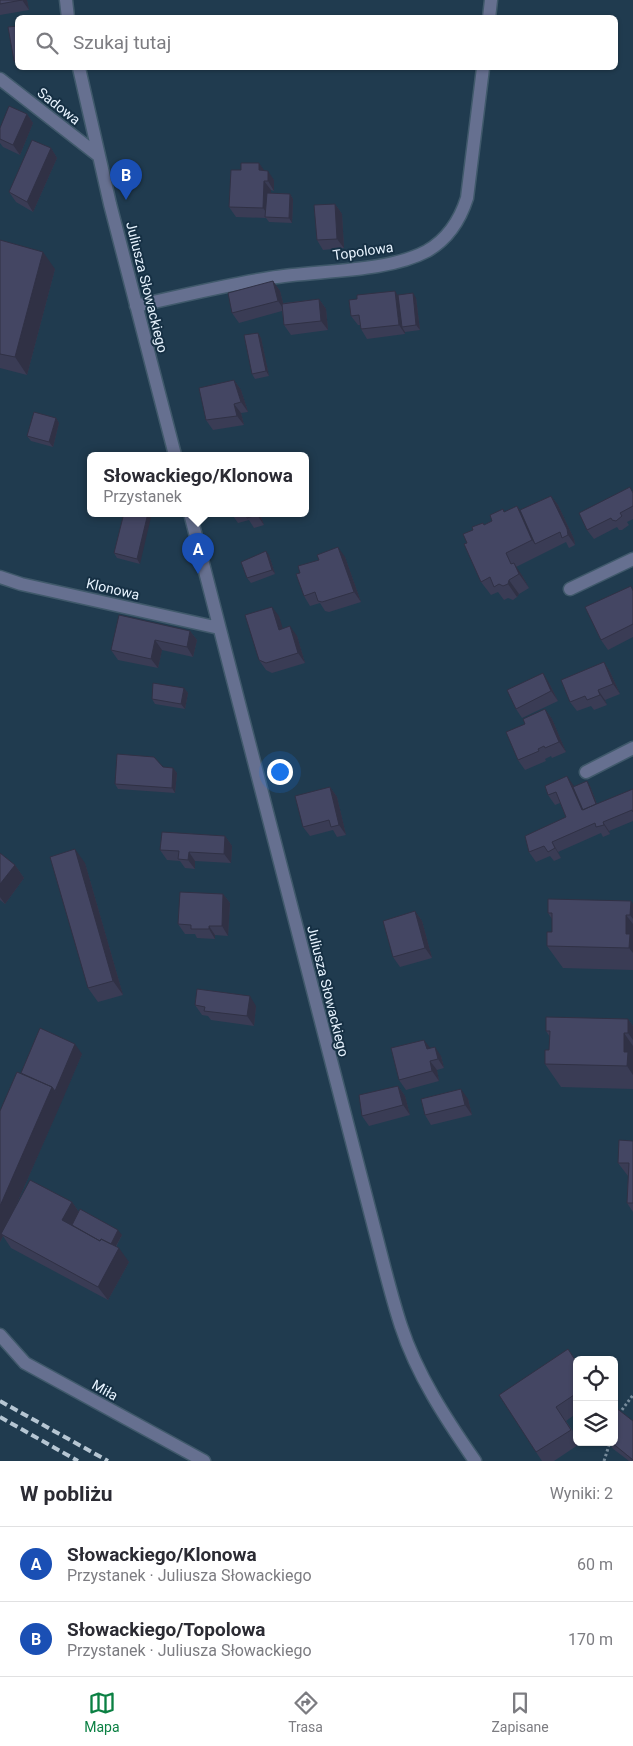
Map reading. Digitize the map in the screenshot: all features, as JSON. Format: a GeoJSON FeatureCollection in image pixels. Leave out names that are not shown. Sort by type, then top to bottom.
{"type":"FeatureCollection","features":[{"type":"Feature","properties":{"kind":"street"},"geometry":{"type":"LineString","coordinates":[[66,0],[68,15]]}},
{"type":"Feature","properties":{"kind":"street"},"geometry":{"type":"LineString","coordinates":[[489,15],[491,0]]}},
{"type":"Feature","properties":{"kind":"street","name":"Juliusza Słowackiego"},"geometry":{"type":"LineString","coordinates":[[79,70],[136,306],[174,452]]}},
{"type":"Feature","properties":{"kind":"street","name":"Topolowa"},"geometry":{"type":"LineString","coordinates":[[136,306],[271,277],[391,264],[428,251],[442,240],[461,216],[467,198],[483,70]]}},
{"type":"Feature","properties":{"kind":"street","name":"Sadowa"},"geometry":{"type":"LineString","coordinates":[[0,79],[99,156]]}},
{"type":"Feature","properties":{"kind":"street","name":"Juliusza Słowackiego"},"geometry":{"type":"LineString","coordinates":[[191,517],[401,1327],[424,1380],[452,1428],[475,1461]]}},
{"type":"Feature","properties":{"kind":"street"},"geometry":{"type":"LineString","coordinates":[[570,589],[633,559]]}},
{"type":"Feature","properties":{"kind":"street","name":"Klonowa"},"geometry":{"type":"LineString","coordinates":[[0,577],[21,584],[219,628]]}},
{"type":"Feature","properties":{"kind":"street"},"geometry":{"type":"LineString","coordinates":[[586,772],[633,748]]}},
{"type":"Feature","properties":{"kind":"street","name":"Miła"},"geometry":{"type":"LineString","coordinates":[[0,1336],[25,1364],[204,1461]]}},
{"type":"Feature","properties":{"kind":"path"},"geometry":{"type":"LineString","coordinates":[[618,1416],[619,1412],[633,1395]]}},
{"type":"Feature","properties":{"kind":"path"},"geometry":{"type":"LineString","coordinates":[[604,1461],[609,1446]]}},
{"type":"Feature","properties":{"kind":"building"},"geometry":{"type":"Polygon","coordinates":[[[0,0],[22,0],[0,4],[0,0]]]}},
{"type":"Feature","properties":{"kind":"building"},"geometry":{"type":"Polygon","coordinates":[[[15,26],[14,61],[8,27],[15,26]]]}},
{"type":"Feature","properties":{"kind":"building"},"geometry":{"type":"Polygon","coordinates":[[[9,106],[27,114],[13,145],[0,139],[0,128],[9,106]]]}},
{"type":"Feature","properties":{"kind":"building"},"geometry":{"type":"Polygon","coordinates":[[[32,140],[51,148],[27,202],[9,192],[32,140]]]}},
{"type":"Feature","properties":{"kind":"building"},"geometry":{"type":"Polygon","coordinates":[[[241,163],[259,163],[259,170],[268,171],[268,181],[264,181],[263,208],[229,207],[231,170],[241,170],[241,163]]]}},
{"type":"Feature","properties":{"kind":"building"},"geometry":{"type":"Polygon","coordinates":[[[267,193],[290,194],[289,218],[265,217],[267,193]]]}},
{"type":"Feature","properties":{"kind":"building"},"geometry":{"type":"Polygon","coordinates":[[[335,204],[337,239],[317,240],[314,205],[335,204]]]}},
{"type":"Feature","properties":{"kind":"building"},"geometry":{"type":"Polygon","coordinates":[[[0,240],[43,252],[15,357],[0,354],[0,240]]]}},
{"type":"Feature","properties":{"kind":"building"},"geometry":{"type":"Polygon","coordinates":[[[273,281],[278,301],[232,313],[228,293],[273,281]]]}},
{"type":"Feature","properties":{"kind":"building"},"geometry":{"type":"Polygon","coordinates":[[[395,291],[399,325],[361,329],[359,315],[351,316],[349,300],[357,299],[357,295],[395,291]]]}},
{"type":"Feature","properties":{"kind":"building"},"geometry":{"type":"Polygon","coordinates":[[[413,293],[416,325],[402,327],[398,295],[413,293]]]}},
{"type":"Feature","properties":{"kind":"building"},"geometry":{"type":"Polygon","coordinates":[[[319,299],[321,321],[284,325],[282,304],[319,299]]]}},
{"type":"Feature","properties":{"kind":"building"},"geometry":{"type":"Polygon","coordinates":[[[258,333],[266,371],[252,374],[244,335],[258,333]]]}},
{"type":"Feature","properties":{"kind":"building"},"geometry":{"type":"Polygon","coordinates":[[[234,380],[241,402],[234,404],[237,416],[206,420],[199,388],[234,380]]]}},
{"type":"Feature","properties":{"kind":"building"},"geometry":{"type":"Polygon","coordinates":[[[34,412],[56,418],[49,442],[27,436],[34,412]]]}},
{"type":"Feature","properties":{"kind":"building"},"geometry":{"type":"Polygon","coordinates":[[[630,487],[633,493],[633,506],[620,513],[622,516],[616,521],[611,518],[587,530],[579,513],[630,487]]]}},
{"type":"Feature","properties":{"kind":"building"},"geometry":{"type":"Polygon","coordinates":[[[551,496],[568,535],[562,538],[560,532],[535,544],[520,510],[551,496]]]}},
{"type":"Feature","properties":{"kind":"building"},"geometry":{"type":"Polygon","coordinates":[[[517,506],[532,540],[506,553],[511,564],[514,563],[519,574],[509,580],[508,584],[503,586],[499,584],[494,587],[490,577],[481,582],[464,544],[467,543],[463,534],[473,530],[472,527],[483,523],[484,525],[492,521],[490,515],[503,509],[504,512],[517,506]]]}},
{"type":"Feature","properties":{"kind":"building"},"geometry":{"type":"Polygon","coordinates":[[[123,517],[147,517],[137,559],[114,553],[123,517]]]}},
{"type":"Feature","properties":{"kind":"building"},"geometry":{"type":"Polygon","coordinates":[[[338,547],[354,592],[322,602],[318,601],[315,592],[304,596],[296,574],[300,573],[298,566],[319,560],[317,555],[338,547]]]}},
{"type":"Feature","properties":{"kind":"building"},"geometry":{"type":"Polygon","coordinates":[[[266,551],[272,570],[247,578],[241,562],[266,551]]]}},
{"type":"Feature","properties":{"kind":"building"},"geometry":{"type":"Polygon","coordinates":[[[631,586],[633,591],[633,624],[601,640],[585,607],[631,586]]]}},
{"type":"Feature","properties":{"kind":"building"},"geometry":{"type":"Polygon","coordinates":[[[272,607],[279,630],[290,626],[298,653],[266,663],[259,660],[245,615],[272,607]]]}},
{"type":"Feature","properties":{"kind":"building"},"geometry":{"type":"Polygon","coordinates":[[[119,615],[190,631],[187,647],[155,640],[151,659],[111,650],[119,615]]]}},
{"type":"Feature","properties":{"kind":"building"},"geometry":{"type":"Polygon","coordinates":[[[604,662],[613,684],[598,690],[600,695],[587,700],[585,696],[570,702],[561,680],[604,662]]]}},
{"type":"Feature","properties":{"kind":"building"},"geometry":{"type":"Polygon","coordinates":[[[543,673],[551,691],[516,709],[507,690],[543,673]]]}},
{"type":"Feature","properties":{"kind":"building"},"geometry":{"type":"Polygon","coordinates":[[[153,683],[184,688],[181,704],[152,699],[153,683]]]}},
{"type":"Feature","properties":{"kind":"building"},"geometry":{"type":"Polygon","coordinates":[[[545,709],[559,742],[545,748],[544,746],[538,749],[539,751],[518,760],[506,732],[525,724],[523,719],[545,709]]]}},
{"type":"Feature","properties":{"kind":"building"},"geometry":{"type":"Polygon","coordinates":[[[117,754],[154,757],[163,767],[173,768],[172,788],[115,784],[117,754]]]}},
{"type":"Feature","properties":{"kind":"building"},"geometry":{"type":"Polygon","coordinates":[[[567,776],[582,810],[633,789],[633,812],[632,810],[603,822],[604,825],[596,827],[595,823],[552,842],[555,848],[548,852],[544,846],[529,852],[525,836],[566,817],[556,792],[548,795],[545,786],[567,776]]]}},
{"type":"Feature","properties":{"kind":"building"},"geometry":{"type":"Polygon","coordinates":[[[587,781],[596,804],[583,810],[573,787],[587,781]]]}},
{"type":"Feature","properties":{"kind":"building"},"geometry":{"type":"Polygon","coordinates":[[[330,787],[339,825],[331,827],[329,820],[303,827],[295,796],[330,787]]]}},
{"type":"Feature","properties":{"kind":"building"},"geometry":{"type":"Polygon","coordinates":[[[162,832],[225,836],[224,854],[189,852],[188,860],[178,859],[179,851],[160,850],[162,832]]]}},
{"type":"Feature","properties":{"kind":"building"},"geometry":{"type":"Polygon","coordinates":[[[75,849],[113,981],[88,988],[50,857],[75,849]]]}},
{"type":"Feature","properties":{"kind":"building"},"geometry":{"type":"Polygon","coordinates":[[[0,853],[15,865],[0,884],[0,853]]]}},
{"type":"Feature","properties":{"kind":"building"},"geometry":{"type":"Polygon","coordinates":[[[180,892],[223,894],[222,926],[209,926],[209,929],[191,929],[191,925],[178,924],[180,892]]]}},
{"type":"Feature","properties":{"kind":"building"},"geometry":{"type":"Polygon","coordinates":[[[548,899],[631,901],[630,915],[626,915],[626,934],[630,934],[629,948],[547,946],[547,932],[552,932],[552,913],[548,913],[548,899]]]}},
{"type":"Feature","properties":{"kind":"building"},"geometry":{"type":"Polygon","coordinates":[[[415,911],[425,948],[393,957],[383,921],[415,911]]]}},
{"type":"Feature","properties":{"kind":"building"},"geometry":{"type":"Polygon","coordinates":[[[197,989],[250,996],[247,1016],[204,1011],[205,1007],[195,1005],[197,989]]]}},
{"type":"Feature","properties":{"kind":"building"},"geometry":{"type":"Polygon","coordinates":[[[546,1017],[628,1019],[628,1033],[624,1033],[624,1052],[628,1052],[627,1066],[545,1064],[545,1050],[549,1050],[550,1031],[546,1031],[546,1017]]]}},
{"type":"Feature","properties":{"kind":"building"},"geometry":{"type":"Polygon","coordinates":[[[40,1028],[75,1044],[55,1091],[52,1087],[21,1073],[40,1028]]]}},
{"type":"Feature","properties":{"kind":"building"},"geometry":{"type":"Polygon","coordinates":[[[424,1040],[427,1049],[435,1047],[438,1059],[430,1061],[432,1071],[399,1080],[391,1048],[424,1040]]]}},
{"type":"Feature","properties":{"kind":"building"},"geometry":{"type":"Polygon","coordinates":[[[17,1072],[52,1087],[0,1206],[0,1111],[17,1072]]]}},
{"type":"Feature","properties":{"kind":"building"},"geometry":{"type":"Polygon","coordinates":[[[398,1086],[403,1105],[362,1116],[359,1095],[398,1086]]]}},
{"type":"Feature","properties":{"kind":"building"},"geometry":{"type":"Polygon","coordinates":[[[461,1089],[465,1105],[425,1115],[421,1099],[461,1089]]]}},
{"type":"Feature","properties":{"kind":"building"},"geometry":{"type":"Polygon","coordinates":[[[619,1140],[633,1141],[633,1203],[627,1203],[629,1163],[618,1163],[619,1140]]]}},
{"type":"Feature","properties":{"kind":"building"},"geometry":{"type":"Polygon","coordinates":[[[30,1180],[72,1202],[62,1220],[100,1241],[101,1239],[119,1248],[98,1287],[1,1234],[30,1180]]]}},
{"type":"Feature","properties":{"kind":"building"},"geometry":{"type":"Polygon","coordinates":[[[80,1209],[118,1230],[111,1244],[101,1239],[100,1241],[72,1225],[80,1209]]]}},
{"type":"Feature","properties":{"kind":"building"},"geometry":{"type":"Polygon","coordinates":[[[568,1349],[573,1357],[573,1396],[556,1407],[571,1430],[536,1452],[499,1395],[568,1349]]]}},
{"type":"Feature","properties":{"kind":"building"},"geometry":{"type":"Polygon","coordinates":[[[618,1409],[633,1421],[633,1460],[616,1446],[618,1446],[618,1409]]]}},
{"type":"Feature","properties":{"kind":"railway"},"geometry":{"type":"LineString","coordinates":[[0,1401],[108,1461]]}},
{"type":"Feature","properties":{"kind":"railway"},"geometry":{"type":"LineString","coordinates":[[0,1417],[78,1461]]}},
{"type":"Feature","properties":{"kind":"place","name":"Słowackiego/Topolowa"},"geometry":{"type":"Point","coordinates":[126,200]}},
{"type":"Feature","properties":{"kind":"place","name":"Słowackiego/Klonowa"},"geometry":{"type":"Point","coordinates":[198,574]}}]}
